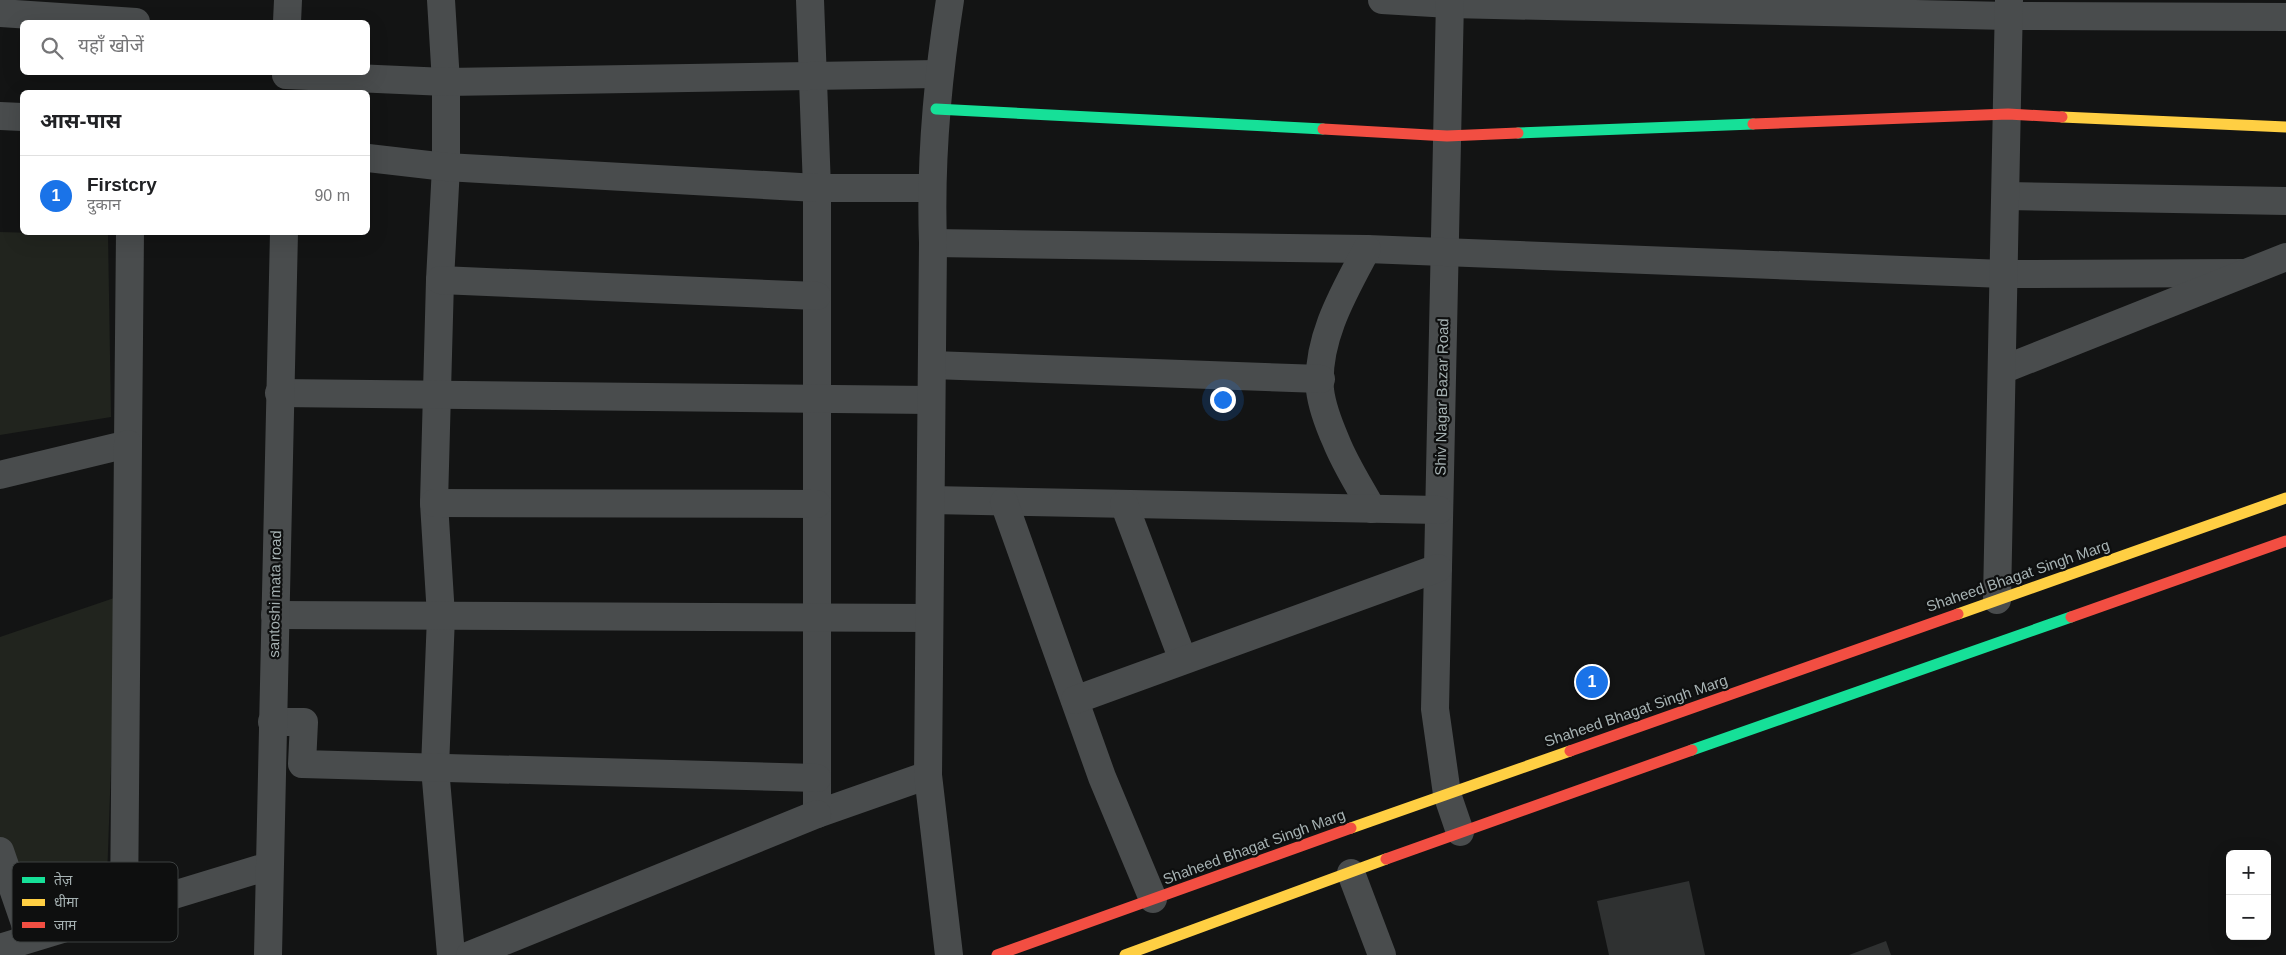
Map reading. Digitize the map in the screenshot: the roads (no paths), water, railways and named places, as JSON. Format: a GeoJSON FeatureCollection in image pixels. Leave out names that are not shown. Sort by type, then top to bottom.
{"type":"FeatureCollection","features":[{"type":"Feature","properties":{"kind":"main road"},"geometry":{"type":"LineString","coordinates":[[936,109],[1447,136],[2008,114],[2286,126]]}},
{"type":"Feature","properties":{"kind":"main road","name":"Shaheed Bhagat Singh Marg"},"geometry":{"type":"LineString","coordinates":[[997,955],[2286,498]]}},
{"type":"Feature","properties":{"kind":"main road"},"geometry":{"type":"LineString","coordinates":[[1125,955],[1460,832],[2286,541]]}},
{"type":"Feature","properties":{"kind":"street"},"geometry":{"type":"LineString","coordinates":[[288,0],[288,20]]}},
{"type":"Feature","properties":{"kind":"street"},"geometry":{"type":"LineString","coordinates":[[441,0],[446,82],[446,166],[440,280],[439,394],[434,503],[441,616],[434,768],[450,955]]}},
{"type":"Feature","properties":{"kind":"street"},"geometry":{"type":"LineString","coordinates":[[810,0],[817,188],[817,814]]}},
{"type":"Feature","properties":{"kind":"street"},"geometry":{"type":"LineString","coordinates":[[949,955],[928,775],[933,243],[931,188],[938,74],[950,0]]}},
{"type":"Feature","properties":{"kind":"street"},"geometry":{"type":"LineString","coordinates":[[1382,0],[2009,8],[2286,17]]}},
{"type":"Feature","properties":{"kind":"street","name":"Shiv Nagar Bazar Road"},"geometry":{"type":"LineString","coordinates":[[1450,2],[1435,709],[1448,794],[1460,832]]}},
{"type":"Feature","properties":{"kind":"street"},"geometry":{"type":"LineString","coordinates":[[1997,600],[2009,8]]}},
{"type":"Feature","properties":{"kind":"street"},"geometry":{"type":"LineString","coordinates":[[0,13],[106,20]]}},
{"type":"Feature","properties":{"kind":"street"},"geometry":{"type":"LineString","coordinates":[[286,80],[446,82],[938,74]]}},
{"type":"Feature","properties":{"kind":"street"},"geometry":{"type":"LineString","coordinates":[[0,116],[20,117]]}},
{"type":"Feature","properties":{"kind":"street"},"geometry":{"type":"LineString","coordinates":[[370,158],[446,166],[817,188],[931,188]]}},
{"type":"Feature","properties":{"kind":"street"},"geometry":{"type":"LineString","coordinates":[[2006,196],[2286,201]]}},
{"type":"Feature","properties":{"kind":"street"},"geometry":{"type":"LineString","coordinates":[[124,862],[130,235]]}},
{"type":"Feature","properties":{"kind":"street","name":"santoshi mata road"},"geometry":{"type":"LineString","coordinates":[[268,955],[284,235]]}},
{"type":"Feature","properties":{"kind":"street"},"geometry":{"type":"LineString","coordinates":[[933,243],[1367,249],[2004,274],[2245,273]]}},
{"type":"Feature","properties":{"kind":"street"},"geometry":{"type":"LineString","coordinates":[[1367,249],[1328,327],[1321,366],[1320,390],[1336,443],[1372,509]]}},
{"type":"Feature","properties":{"kind":"street"},"geometry":{"type":"LineString","coordinates":[[2002,370],[2286,257]]}},
{"type":"Feature","properties":{"kind":"street"},"geometry":{"type":"LineString","coordinates":[[440,280],[817,296]]}},
{"type":"Feature","properties":{"kind":"street"},"geometry":{"type":"LineString","coordinates":[[932,365],[1320,379]]}},
{"type":"Feature","properties":{"kind":"street"},"geometry":{"type":"LineString","coordinates":[[279,393],[931,400]]}},
{"type":"Feature","properties":{"kind":"street"},"geometry":{"type":"LineString","coordinates":[[0,475],[128,444]]}},
{"type":"Feature","properties":{"kind":"street"},"geometry":{"type":"LineString","coordinates":[[931,500],[1439,510]]}},
{"type":"Feature","properties":{"kind":"street"},"geometry":{"type":"LineString","coordinates":[[1004,502],[1102,777],[1153,899]]}},
{"type":"Feature","properties":{"kind":"street"},"geometry":{"type":"LineString","coordinates":[[434,503],[817,504]]}},
{"type":"Feature","properties":{"kind":"street"},"geometry":{"type":"LineString","coordinates":[[1124,504],[1183,660]]}},
{"type":"Feature","properties":{"kind":"street"},"geometry":{"type":"LineString","coordinates":[[1075,700],[1438,568]]}},
{"type":"Feature","properties":{"kind":"street"},"geometry":{"type":"LineString","coordinates":[[275,615],[929,618]]}},
{"type":"Feature","properties":{"kind":"street"},"geometry":{"type":"LineString","coordinates":[[272,722],[304,722],[302,764],[818,778]]}},
{"type":"Feature","properties":{"kind":"street"},"geometry":{"type":"LineString","coordinates":[[470,955],[817,814],[928,775]]}},
{"type":"Feature","properties":{"kind":"street"},"geometry":{"type":"LineString","coordinates":[[0,851],[12,886]]}},
{"type":"Feature","properties":{"kind":"street"},"geometry":{"type":"LineString","coordinates":[[178,894],[269,866]]}},
{"type":"Feature","properties":{"kind":"street"},"geometry":{"type":"LineString","coordinates":[[1351,873],[1382,955]]}},
{"type":"Feature","properties":{"kind":"street"},"geometry":{"type":"LineString","coordinates":[[0,948],[18,942]]}},
{"type":"Feature","properties":{"kind":"place","name":"Firstcry"},"geometry":{"type":"Point","coordinates":[1592,682]}}]}
